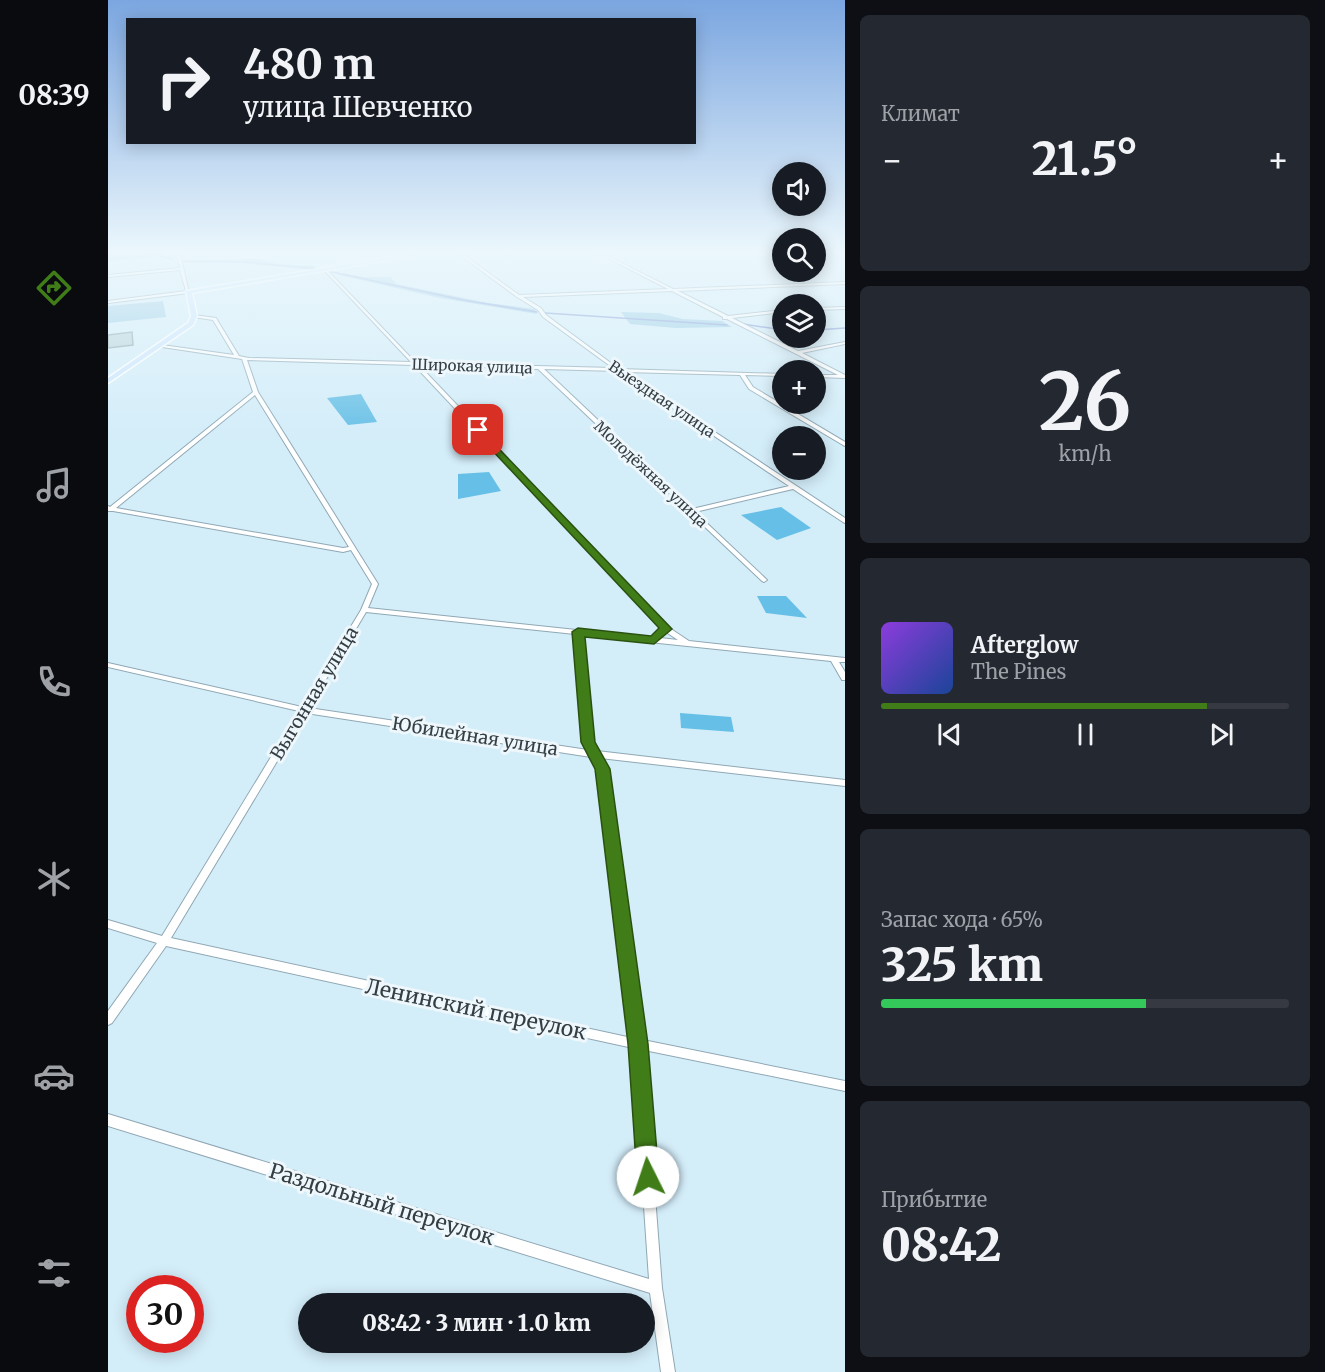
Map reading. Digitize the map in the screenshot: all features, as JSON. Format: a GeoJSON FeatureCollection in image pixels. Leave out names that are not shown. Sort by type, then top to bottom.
{"type":"FeatureCollection","features":[{"type":"Feature","properties":{"kind":"main road"},"geometry":{"type":"LineString","coordinates":[[108,381],[185,329],[194,316]]}},
{"type":"Feature","properties":{"kind":"street"},"geometry":{"type":"LineString","coordinates":[[369,314],[666,629],[687,643]]}},
{"type":"Feature","properties":{"kind":"street","name":"Выездная улица"},"geometry":{"type":"LineString","coordinates":[[543,314],[618,370],[845,521]]}},
{"type":"Feature","properties":{"kind":"street"},"geometry":{"type":"LineString","coordinates":[[717,314],[845,377]]}},
{"type":"Feature","properties":{"kind":"street"},"geometry":{"type":"LineString","coordinates":[[725,318],[758,314]]}},
{"type":"Feature","properties":{"kind":"street"},"geometry":{"type":"LineString","coordinates":[[194,316],[214,319],[237,357]]}},
{"type":"Feature","properties":{"kind":"street"},"geometry":{"type":"LineString","coordinates":[[796,353],[845,343]]}},
{"type":"Feature","properties":{"kind":"street","name":"Широкая улица"},"geometry":{"type":"LineString","coordinates":[[162,346],[244,358],[772,375]]}},
{"type":"Feature","properties":{"kind":"street","name":"Выгонная улица"},"geometry":{"type":"LineString","coordinates":[[108,1020],[164,941],[364,610],[375,584],[256,392],[244,358]]}},
{"type":"Feature","properties":{"kind":"street","name":"Молодёжная улица"},"geometry":{"type":"LineString","coordinates":[[539,367],[764,580]]}},
{"type":"Feature","properties":{"kind":"street"},"geometry":{"type":"LineString","coordinates":[[742,374],[751,388],[845,444]]}},
{"type":"Feature","properties":{"kind":"street"},"geometry":{"type":"LineString","coordinates":[[826,376],[845,377]]}},
{"type":"Feature","properties":{"kind":"street"},"geometry":{"type":"LineString","coordinates":[[109,509],[256,392]]}},
{"type":"Feature","properties":{"kind":"street"},"geometry":{"type":"LineString","coordinates":[[690,511],[793,487]]}},
{"type":"Feature","properties":{"kind":"street"},"geometry":{"type":"LineString","coordinates":[[109,509],[343,550],[353,548]]}},
{"type":"Feature","properties":{"kind":"street"},"geometry":{"type":"LineString","coordinates":[[364,610],[654,640],[669,639],[687,643],[845,660]]}},
{"type":"Feature","properties":{"kind":"street"},"geometry":{"type":"LineString","coordinates":[[654,640],[666,629]]}},
{"type":"Feature","properties":{"kind":"street"},"geometry":{"type":"LineString","coordinates":[[578,632],[588,742],[602,769],[638,1044],[656,1288],[668,1372]]}},
{"type":"Feature","properties":{"kind":"street"},"geometry":{"type":"LineString","coordinates":[[834,659],[845,678]]}},
{"type":"Feature","properties":{"kind":"street","name":"Юбилейная улица"},"geometry":{"type":"LineString","coordinates":[[108,665],[304,710],[594,754],[845,783]]}},
{"type":"Feature","properties":{"kind":"street","name":"Ленинский переулок"},"geometry":{"type":"LineString","coordinates":[[108,924],[164,941],[638,1044],[845,1086]]}},
{"type":"Feature","properties":{"kind":"street","name":"Раздольный переулок"},"geometry":{"type":"LineString","coordinates":[[108,1120],[656,1288]]}},
{"type":"Feature","properties":{"kind":"shaded area"},"geometry":{"type":"Polygon","coordinates":[[[108,314],[165,314],[166,317],[108,323],[108,314]]]}},
{"type":"Feature","properties":{"kind":"shaded area"},"geometry":{"type":"Polygon","coordinates":[[[623,314],[663,314],[683,319],[722,321],[732,327],[676,328],[630,324],[623,314]]]}},
{"type":"Feature","properties":{"kind":"shaded area"},"geometry":{"type":"Polygon","coordinates":[[[361,394],[377,422],[348,425],[327,398],[361,394]]]}},
{"type":"Feature","properties":{"kind":"shaded area"},"geometry":{"type":"Polygon","coordinates":[[[489,472],[501,491],[458,499],[458,474],[489,472]]]}},
{"type":"Feature","properties":{"kind":"shaded area"},"geometry":{"type":"Polygon","coordinates":[[[781,507],[811,528],[777,540],[741,515],[781,507]]]}},
{"type":"Feature","properties":{"kind":"shaded area"},"geometry":{"type":"Polygon","coordinates":[[[757,596],[786,596],[807,618],[766,613],[757,596]]]}},
{"type":"Feature","properties":{"kind":"shaded area"},"geometry":{"type":"Polygon","coordinates":[[[680,713],[731,717],[734,732],[681,728],[680,713]]]}},
{"type":"Feature","properties":{"kind":"building"},"geometry":{"type":"Polygon","coordinates":[[[132,332],[133,345],[108,348],[108,335],[132,332]]]}},
{"type":"Feature","properties":{"kind":"waterway"},"geometry":{"type":"LineString","coordinates":[[561,314],[727,325]]}},
{"type":"Feature","properties":{"kind":"waterway"},"geometry":{"type":"LineString","coordinates":[[743,324],[772,328]]}},
{"type":"Feature","properties":{"kind":"waterway"},"geometry":{"type":"LineString","coordinates":[[826,329],[845,328]]}},
{"type":"Feature","properties":{"kind":"route"},"geometry":{"type":"LineString","coordinates":[[478,430],[666,629],[654,640],[578,632],[588,742],[602,769],[638,1044],[648,1177]]}}]}
